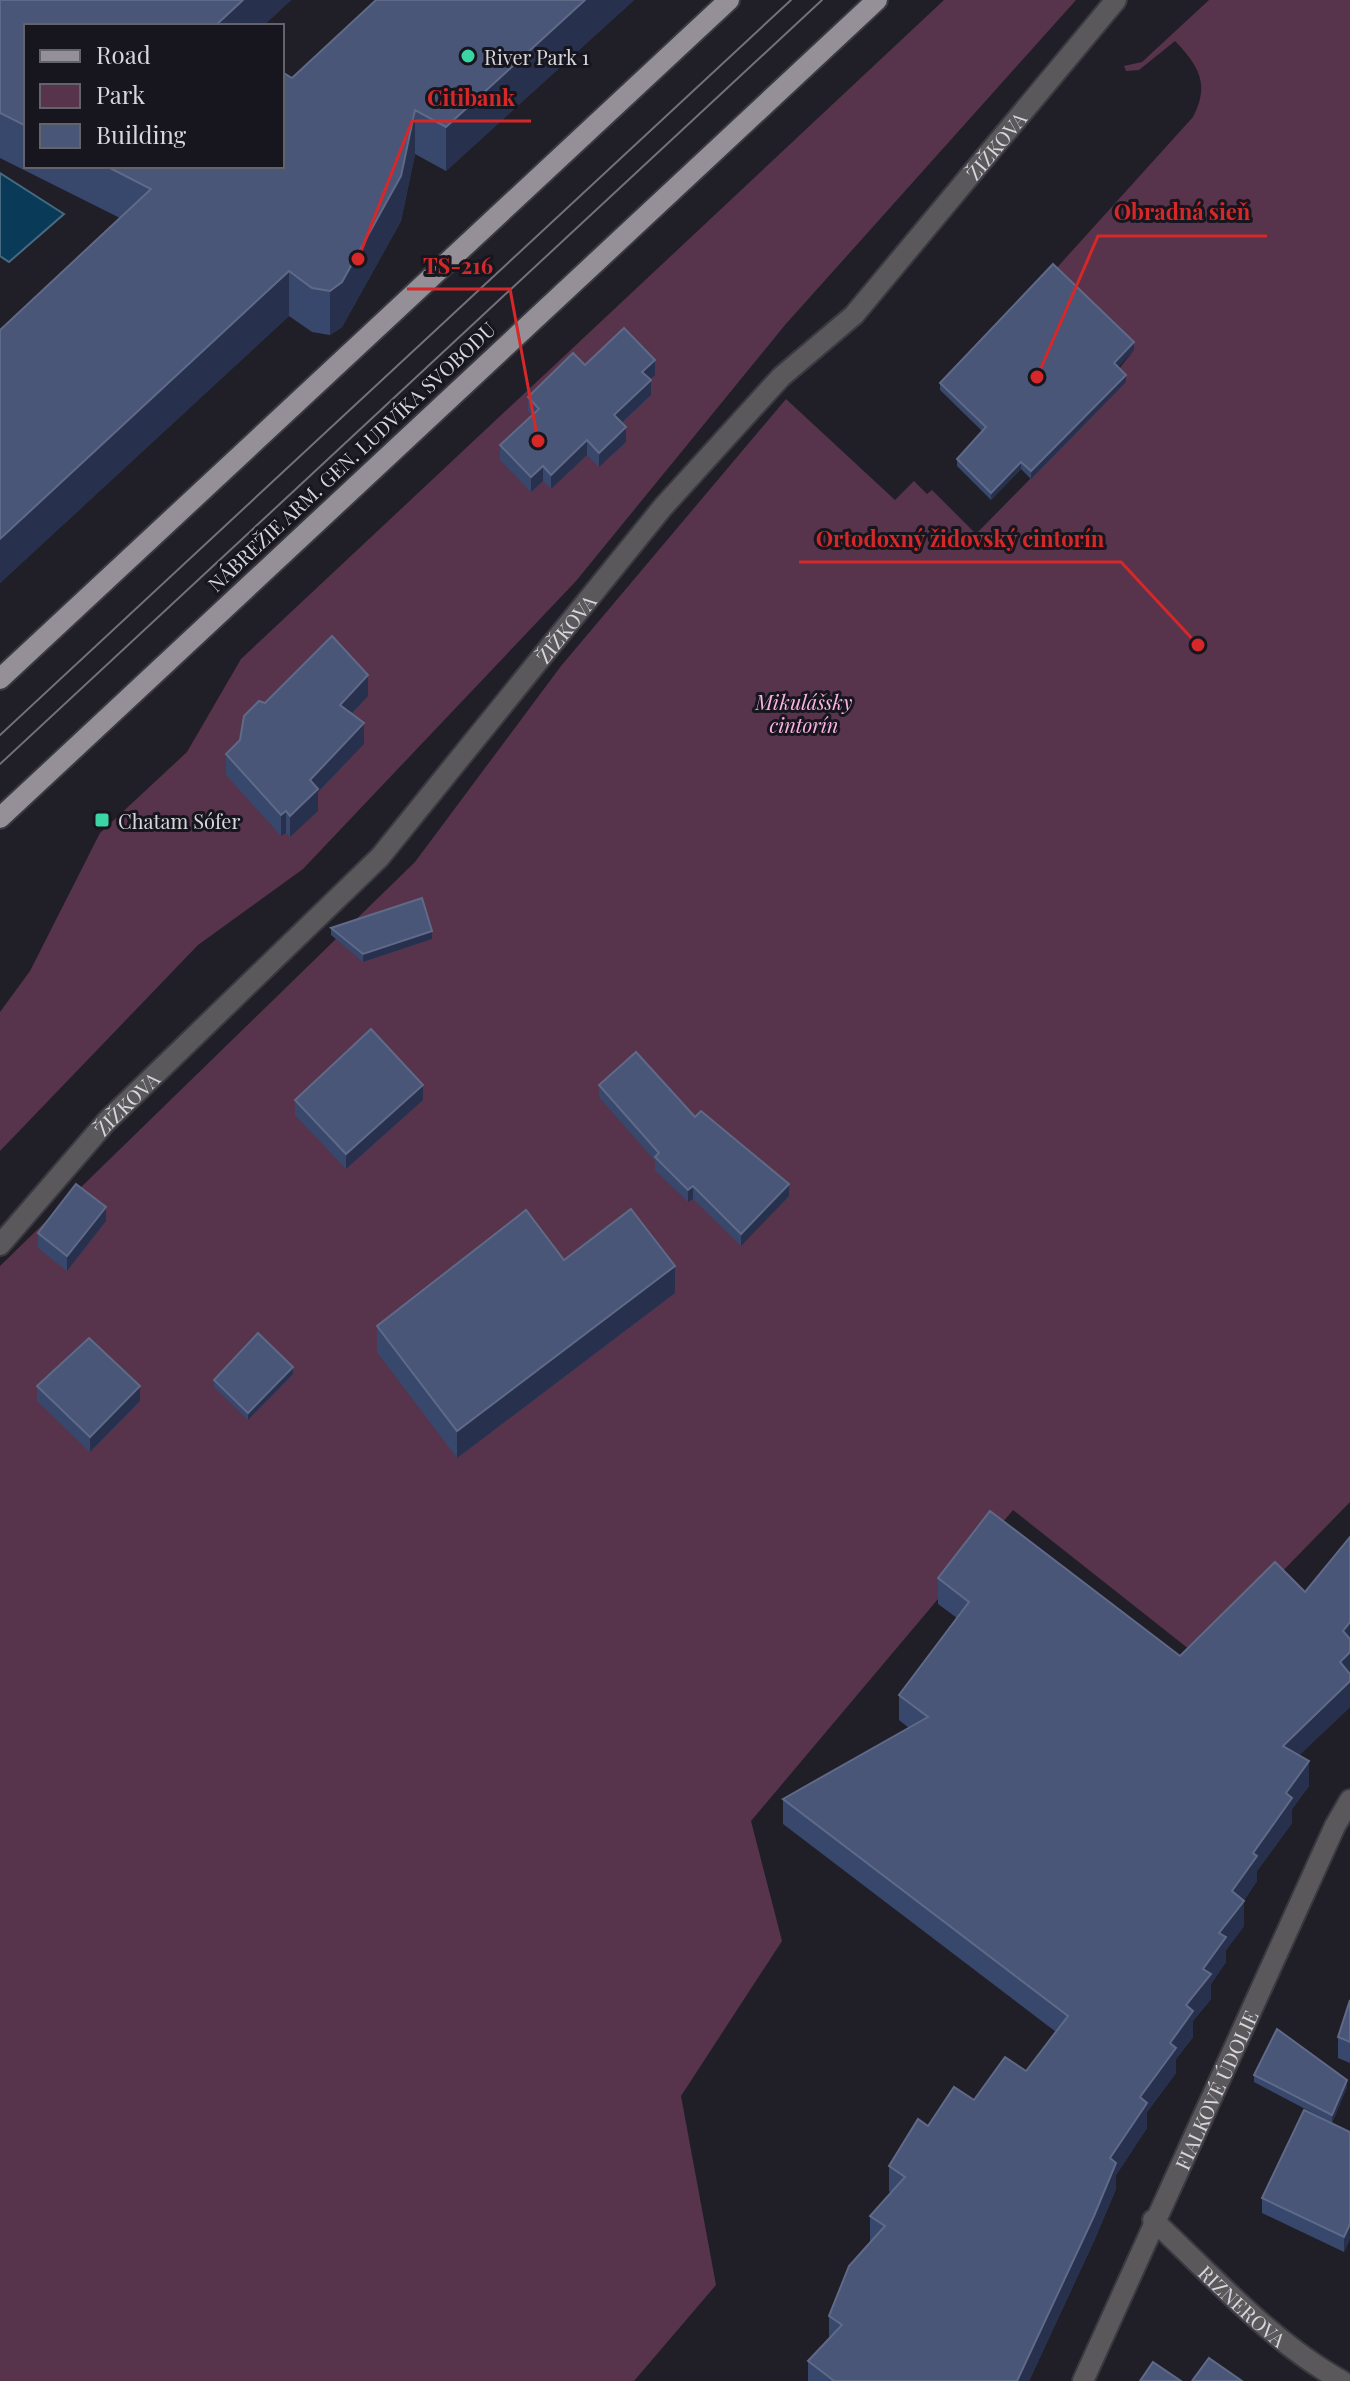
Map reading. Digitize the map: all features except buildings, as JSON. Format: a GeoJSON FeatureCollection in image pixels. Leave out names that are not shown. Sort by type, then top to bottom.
{"type":"FeatureCollection","features":[{"type":"Feature","properties":{"kind":"main road"},"geometry":{"type":"LineString","coordinates":[[0,679],[729,0]]}},
{"type":"Feature","properties":{"kind":"main road","name":"NÁBREŽIE ARM. GEN. LUDVÍKA SVOBODU"},"geometry":{"type":"LineString","coordinates":[[0,818],[877,0]]}},
{"type":"Feature","properties":{"kind":"street","name":"ŽIŽKOVA"},"geometry":{"type":"LineString","coordinates":[[0,1245],[106,1122],[380,857],[663,507],[781,377],[854,315],[1116,0]]}},
{"type":"Feature","properties":{"kind":"street","name":"FIALKOVÉ ÚDOLIE"},"geometry":{"type":"LineString","coordinates":[[1083,2381],[1153,2220],[1335,1826],[1350,1800]]}},
{"type":"Feature","properties":{"kind":"street","name":"RIZNEROVA"},"geometry":{"type":"LineString","coordinates":[[1153,2220],[1237,2300],[1321,2370],[1342,2381]]}},
{"type":"Feature","properties":{"kind":"green space"},"geometry":{"type":"Polygon","coordinates":[[[944,0],[1076,0],[785,325],[576,581],[303,869],[198,945],[0,1151],[0,1012],[30,971],[100,833],[187,752],[241,659],[944,0]]]}},
{"type":"Feature","properties":{"kind":"green space","name":"Mikulášsky cintorín"},"geometry":{"type":"Polygon","coordinates":[[[1209,0],[1350,0],[1350,1502],[1199,1657],[1013,1510],[751,1821],[782,1941],[681,2096],[716,2285],[634,2381],[0,2381],[0,1266],[415,862],[561,666],[786,399],[895,500],[914,481],[927,494],[932,490],[976,534],[1032,477],[1134,350],[1053,272],[1193,117],[1201,95],[1196,67],[1175,41],[1139,70],[1126,71],[1124,66],[1142,62],[1209,0]]]}},
{"type":"Feature","properties":{"kind":"water"},"geometry":{"type":"Polygon","coordinates":[[[0,173],[64,214],[9,262],[0,256],[0,173]]]}},
{"type":"Feature","properties":{"kind":"tram line"},"geometry":{"type":"LineString","coordinates":[[0,735],[791,0]]}},
{"type":"Feature","properties":{"kind":"tram line"},"geometry":{"type":"LineString","coordinates":[[0,764],[822,0]]}},
{"type":"Feature","properties":{"kind":"place","name":"River Park 1"},"geometry":{"type":"Point","coordinates":[468,56]}},
{"type":"Feature","properties":{"kind":"place","name":"Citibank"},"geometry":{"type":"Point","coordinates":[358,259]}},
{"type":"Feature","properties":{"kind":"place","name":"Obradná sieň"},"geometry":{"type":"Point","coordinates":[1037,377]}},
{"type":"Feature","properties":{"kind":"place","name":"TS-216"},"geometry":{"type":"Point","coordinates":[538,441]}},
{"type":"Feature","properties":{"kind":"place","name":"Ortodoxný židovský cintorín"},"geometry":{"type":"Point","coordinates":[1198,645]}},
{"type":"Feature","properties":{"kind":"place","name":"Chatam Sófer"},"geometry":{"type":"Point","coordinates":[102,820]}}]}
